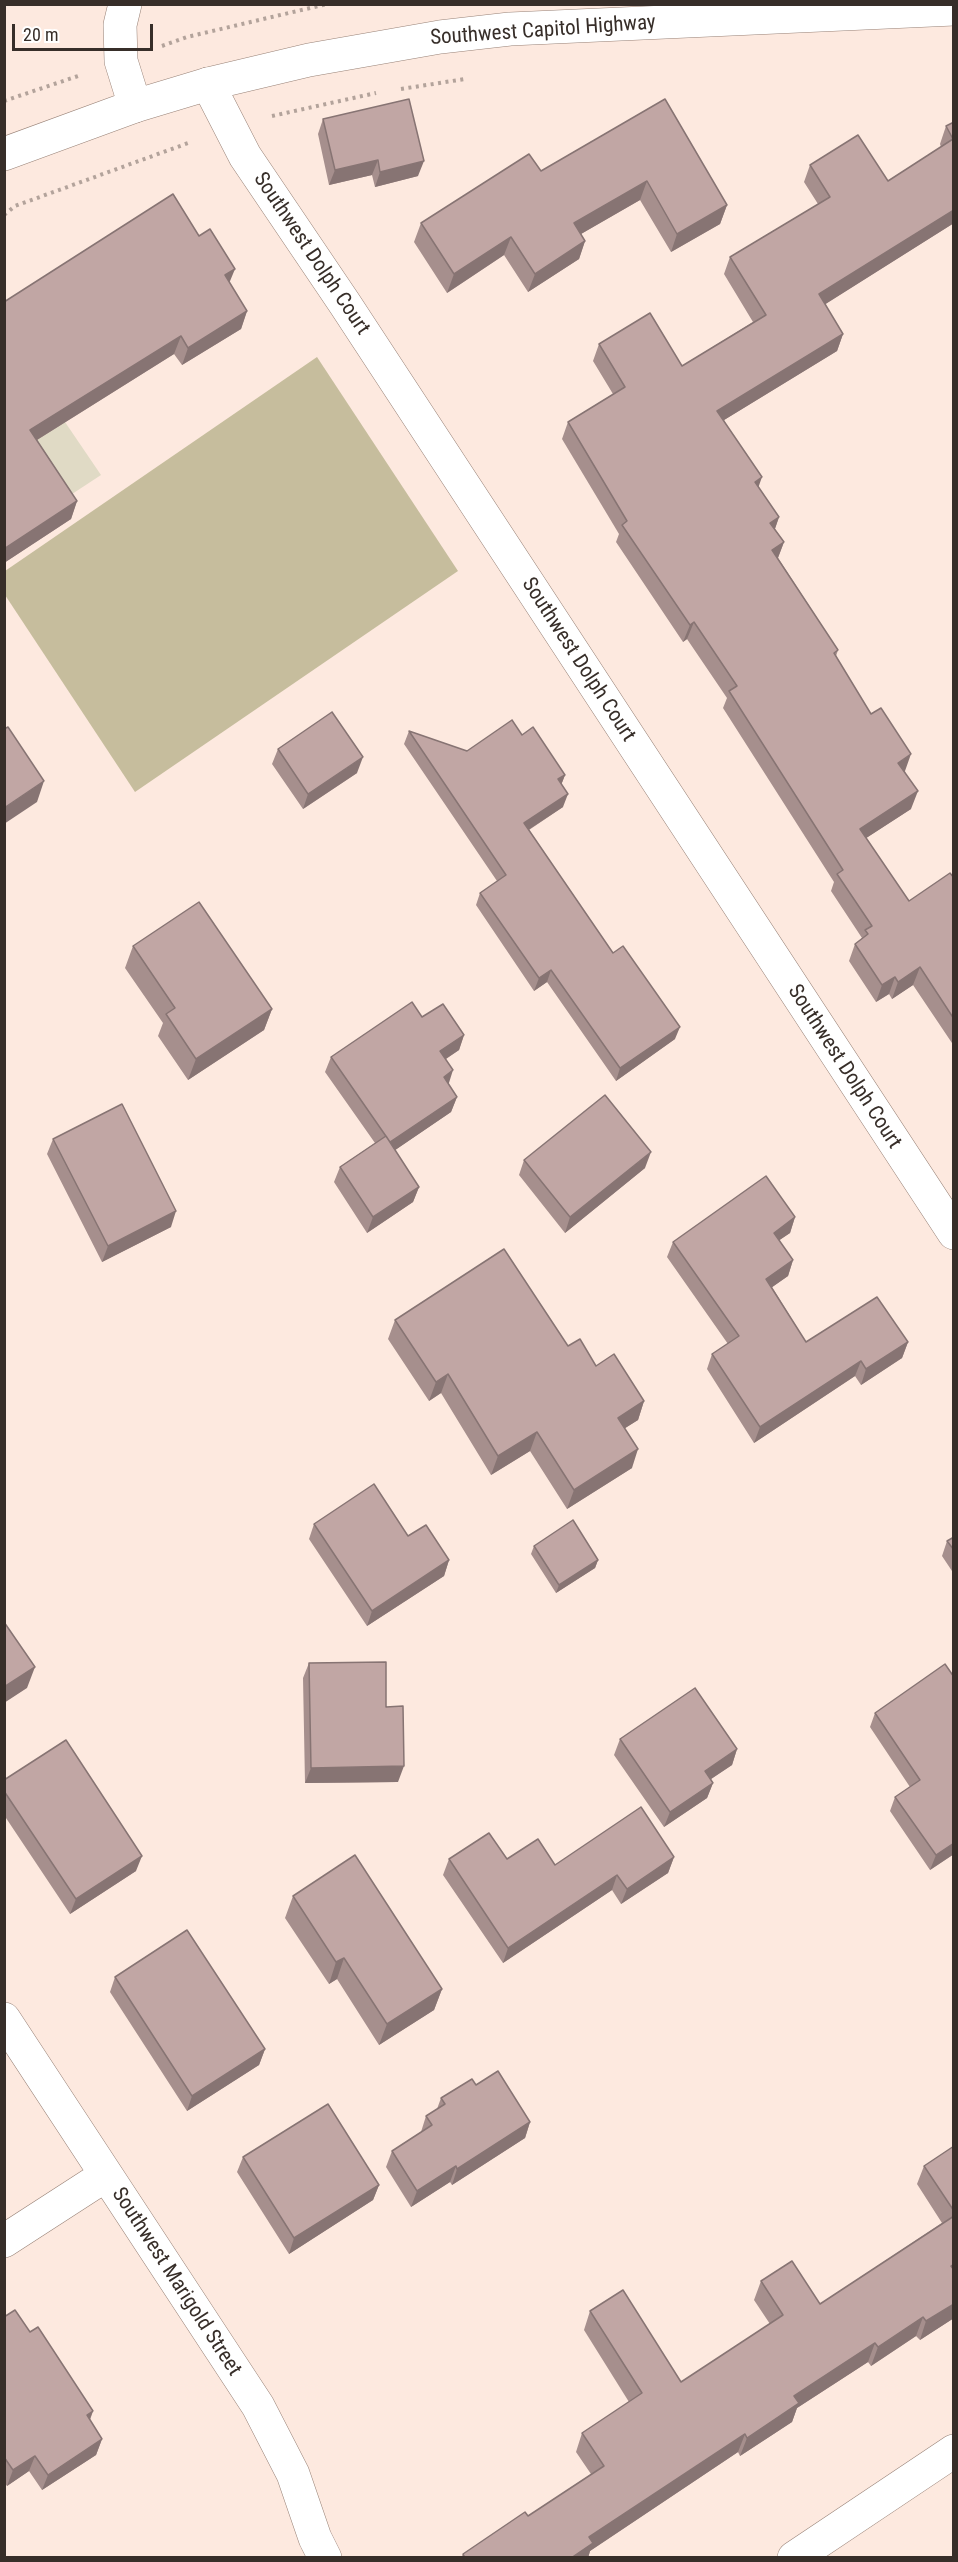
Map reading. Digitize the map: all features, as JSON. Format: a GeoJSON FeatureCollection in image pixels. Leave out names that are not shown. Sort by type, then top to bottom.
{"type":"FeatureCollection","features":[{"type":"Feature","properties":{"kind":"street"},"geometry":{"type":"LineString","coordinates":[[125,4],[120,25],[121,61],[135,106]]}},
{"type":"Feature","properties":{"kind":"street","name":"Southwest Capitol Highway"},"geometry":{"type":"LineString","coordinates":[[4,154],[135,106],[208,84],[372,48],[510,29],[954,9]]}},
{"type":"Feature","properties":{"kind":"street","name":"Southwest Dolph Court"},"geometry":{"type":"LineString","coordinates":[[208,84],[245,156],[345,304],[954,1233]]}},
{"type":"Feature","properties":{"kind":"street","name":"Southwest Marigold Street"},"geometry":{"type":"LineString","coordinates":[[4,2019],[263,2415],[293,2474],[315,2538],[325,2558]]}},
{"type":"Feature","properties":{"kind":"street"},"geometry":{"type":"LineString","coordinates":[[4,2241],[106,2175]]}},
{"type":"Feature","properties":{"kind":"street"},"geometry":{"type":"LineString","coordinates":[[794,2558],[954,2451]]}},
{"type":"Feature","properties":{"kind":"path"},"geometry":{"type":"LineString","coordinates":[[158,48],[187,37],[327,4]]}},
{"type":"Feature","properties":{"kind":"path"},"geometry":{"type":"LineString","coordinates":[[4,101],[85,74]]}},
{"type":"Feature","properties":{"kind":"path","name":"Southwest Capitol Highway"},"geometry":{"type":"LineString","coordinates":[[393,90],[472,78]]}},
{"type":"Feature","properties":{"kind":"path"},"geometry":{"type":"LineString","coordinates":[[263,119],[381,92]]}},
{"type":"Feature","properties":{"kind":"path"},"geometry":{"type":"LineString","coordinates":[[4,214],[15,206],[197,140]]}},
{"type":"Feature","properties":{"kind":"shaded area"},"geometry":{"type":"Polygon","coordinates":[[[317,357],[458,571],[135,792],[5,595],[5,571],[317,357]]]}},
{"type":"Feature","properties":{"kind":"shaded area"},"geometry":{"type":"Polygon","coordinates":[[[48,397],[101,475],[66,498],[14,420],[48,397]]]}},
{"type":"Feature","properties":{"kind":"building"},"geometry":{"type":"Polygon","coordinates":[[[409,99],[424,161],[380,172],[378,160],[335,170],[323,119],[409,99]]]}},
{"type":"Feature","properties":{"kind":"building"},"geometry":{"type":"Polygon","coordinates":[[[665,99],[727,205],[677,234],[647,181],[574,223],[585,241],[535,274],[511,237],[454,274],[421,223],[529,154],[541,171],[665,99]]]}},
{"type":"Feature","properties":{"kind":"building"},"geometry":{"type":"Polygon","coordinates":[[[954,122],[954,210],[819,294],[843,334],[717,411],[762,477],[755,482],[779,517],[770,523],[784,542],[772,550],[838,650],[834,653],[871,714],[881,708],[911,754],[898,763],[918,791],[860,829],[909,901],[950,873],[954,878],[954,1019],[920,967],[898,982],[895,977],[882,985],[855,944],[868,934],[865,930],[872,926],[837,874],[843,870],[729,691],[737,686],[694,622],[690,625],[622,525],[627,521],[568,422],[625,387],[599,344],[650,313],[682,366],[766,315],[730,257],[830,197],[810,165],[858,135],[888,181],[953,139],[946,126],[954,122]]]}},
{"type":"Feature","properties":{"kind":"building"},"geometry":{"type":"Polygon","coordinates":[[[173,194],[199,236],[210,229],[235,269],[225,275],[247,311],[188,348],[181,336],[30,430],[77,501],[4,549],[4,302],[173,194]]]}},
{"type":"Feature","properties":{"kind":"building"},"geometry":{"type":"Polygon","coordinates":[[[332,712],[363,757],[308,794],[278,749],[332,712]]]}},
{"type":"Feature","properties":{"kind":"building"},"geometry":{"type":"Polygon","coordinates":[[[512,720],[522,735],[533,727],[565,775],[558,779],[568,794],[524,823],[613,953],[623,946],[680,1027],[620,1068],[551,970],[539,978],[480,893],[506,875],[409,731],[467,751],[512,720]]]}},
{"type":"Feature","properties":{"kind":"building"},"geometry":{"type":"Polygon","coordinates":[[[8,727],[44,781],[4,808],[4,729],[8,727]]]}},
{"type":"Feature","properties":{"kind":"building"},"geometry":{"type":"Polygon","coordinates":[[[199,902],[272,1009],[196,1059],[166,1014],[175,1008],[133,946],[199,902]]]}},
{"type":"Feature","properties":{"kind":"building"},"geometry":{"type":"Polygon","coordinates":[[[412,1002],[422,1017],[443,1004],[464,1035],[440,1051],[453,1070],[444,1077],[457,1097],[390,1142],[331,1057],[412,1002]]]}},
{"type":"Feature","properties":{"kind":"building"},"geometry":{"type":"Polygon","coordinates":[[[605,1095],[651,1152],[570,1217],[524,1160],[605,1095]]]}},
{"type":"Feature","properties":{"kind":"building"},"geometry":{"type":"Polygon","coordinates":[[[122,1104],[176,1211],[108,1246],[53,1139],[122,1104]]]}},
{"type":"Feature","properties":{"kind":"building"},"geometry":{"type":"Polygon","coordinates":[[[386,1136],[419,1187],[373,1217],[340,1167],[386,1136]]]}},
{"type":"Feature","properties":{"kind":"building"},"geometry":{"type":"Polygon","coordinates":[[[766,1176],[795,1217],[774,1233],[793,1260],[766,1279],[806,1342],[877,1297],[908,1342],[866,1369],[861,1361],[760,1427],[712,1354],[739,1336],[673,1242],[766,1176]]]}},
{"type":"Feature","properties":{"kind":"building"},"geometry":{"type":"Polygon","coordinates":[[[504,1249],[568,1346],[580,1339],[596,1366],[614,1354],[644,1401],[618,1418],[638,1449],[574,1490],[537,1432],[498,1456],[448,1374],[436,1382],[395,1320],[504,1249]]]}},
{"type":"Feature","properties":{"kind":"building"},"geometry":{"type":"Polygon","coordinates":[[[374,1484],[408,1536],[426,1525],[449,1560],[372,1611],[314,1524],[374,1484]]]}},
{"type":"Feature","properties":{"kind":"building"},"geometry":{"type":"Polygon","coordinates":[[[573,1520],[598,1560],[559,1585],[534,1546],[573,1520]]]}},
{"type":"Feature","properties":{"kind":"building"},"geometry":{"type":"Polygon","coordinates":[[[954,1537],[954,1550],[947,1541],[954,1537]]]}},
{"type":"Feature","properties":{"kind":"building"},"geometry":{"type":"Polygon","coordinates":[[[4,1622],[35,1667],[4,1687],[4,1622]]]}},
{"type":"Feature","properties":{"kind":"building"},"geometry":{"type":"Polygon","coordinates":[[[386,1662],[386,1707],[403,1706],[404,1766],[311,1768],[309,1663],[386,1662]]]}},
{"type":"Feature","properties":{"kind":"building"},"geometry":{"type":"Polygon","coordinates":[[[945,1664],[954,1677],[954,1843],[936,1855],[895,1797],[920,1780],[875,1713],[945,1664]]]}},
{"type":"Feature","properties":{"kind":"building"},"geometry":{"type":"Polygon","coordinates":[[[695,1688],[737,1749],[705,1771],[713,1783],[670,1812],[620,1739],[695,1688]]]}},
{"type":"Feature","properties":{"kind":"building"},"geometry":{"type":"Polygon","coordinates":[[[66,1740],[142,1856],[76,1899],[4,1791],[4,1780],[66,1740]]]}},
{"type":"Feature","properties":{"kind":"building"},"geometry":{"type":"Polygon","coordinates":[[[641,1807],[674,1857],[627,1889],[617,1875],[508,1948],[449,1859],[489,1833],[507,1859],[538,1839],[555,1865],[641,1807]]]}},
{"type":"Feature","properties":{"kind":"building"},"geometry":{"type":"Polygon","coordinates":[[[355,1855],[442,1989],[387,2024],[344,1958],[336,1962],[293,1896],[355,1855]]]}},
{"type":"Feature","properties":{"kind":"building"},"geometry":{"type":"Polygon","coordinates":[[[187,1930],[265,2049],[192,2096],[115,1977],[187,1930]]]}},
{"type":"Feature","properties":{"kind":"building"},"geometry":{"type":"Polygon","coordinates":[[[498,2071],[530,2122],[457,2169],[456,2166],[417,2191],[392,2151],[432,2125],[426,2116],[445,2104],[441,2098],[472,2079],[476,2085],[498,2071]]]}},
{"type":"Feature","properties":{"kind":"building"},"geometry":{"type":"Polygon","coordinates":[[[328,2104],[379,2185],[294,2238],[243,2157],[328,2104]]]}},
{"type":"Feature","properties":{"kind":"building"},"geometry":{"type":"Polygon","coordinates":[[[954,2146],[954,2211],[924,2166],[954,2146]]]}},
{"type":"Feature","properties":{"kind":"building"},"geometry":{"type":"Polygon","coordinates":[[[954,2216],[954,2264],[951,2266],[954,2270],[954,2304],[926,2321],[923,2317],[878,2347],[875,2343],[794,2396],[799,2403],[747,2438],[745,2434],[589,2537],[593,2543],[571,2558],[465,2558],[463,2554],[525,2512],[528,2516],[604,2466],[582,2433],[642,2393],[590,2311],[623,2290],[681,2382],[783,2315],[761,2281],[792,2261],[820,2304],[954,2216]]]}},
{"type":"Feature","properties":{"kind":"building"},"geometry":{"type":"Polygon","coordinates":[[[15,2310],[30,2332],[38,2327],[93,2411],[87,2415],[102,2439],[48,2475],[35,2456],[13,2470],[4,2457],[4,2317],[15,2310]]]}}]}
